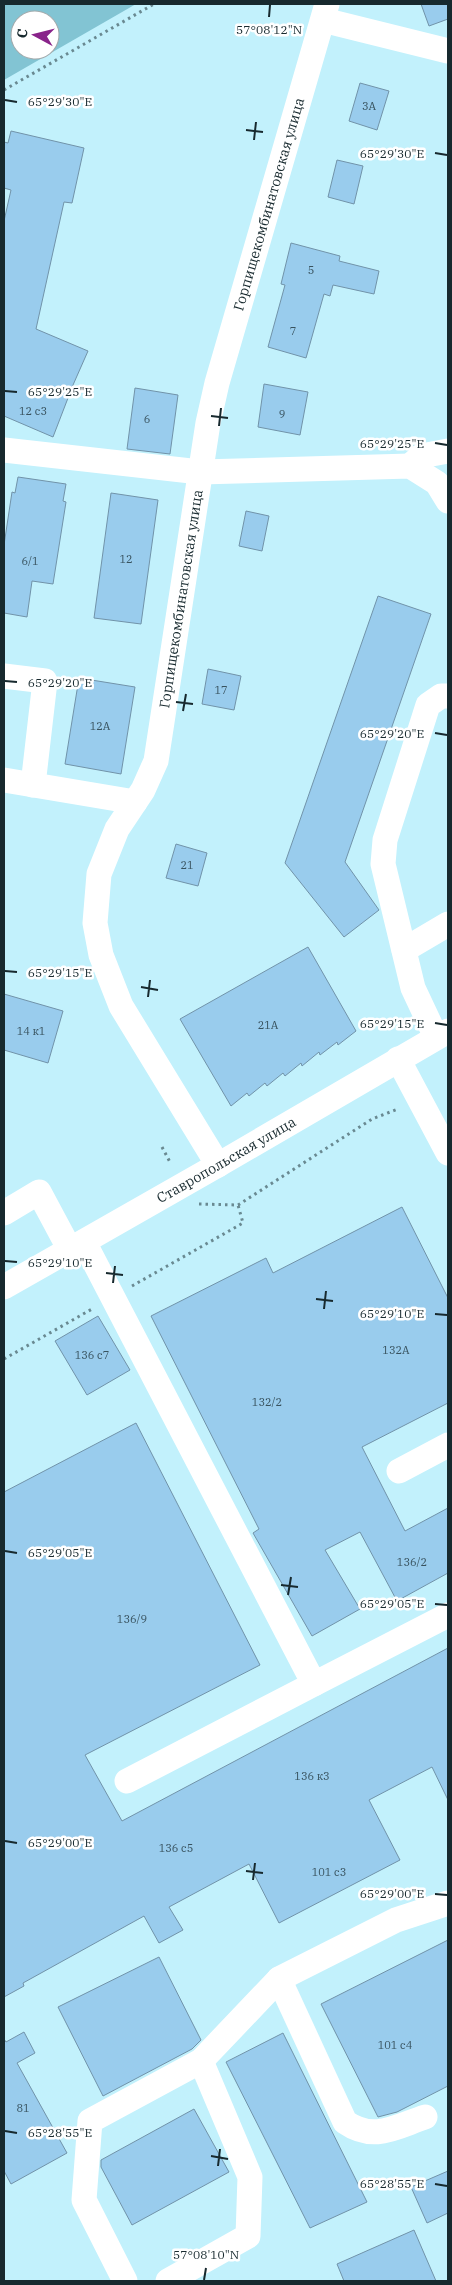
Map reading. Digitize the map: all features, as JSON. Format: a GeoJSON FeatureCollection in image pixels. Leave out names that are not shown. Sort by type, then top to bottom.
{"type":"FeatureCollection","features":[{"type":"Feature","properties":{"kind":"street"},"geometry":{"type":"LineString","coordinates":[[325,12],[448,51]]}},
{"type":"Feature","properties":{"kind":"street","name":"Горпищекомбинатовская улица"},"geometry":{"type":"LineString","coordinates":[[218,1165],[121,1006],[101,955],[95,923],[99,874],[117,829],[143,790],[156,761],[200,472],[217,383],[325,12]]}},
{"type":"Feature","properties":{"kind":"street"},"geometry":{"type":"LineString","coordinates":[[4,450],[200,472],[410,466],[437,483],[448,501]]}},
{"type":"Feature","properties":{"kind":"street"},"geometry":{"type":"LineString","coordinates":[[410,466],[421,456],[448,450]]}},
{"type":"Feature","properties":{"kind":"street"},"geometry":{"type":"LineString","coordinates":[[4,676],[45,680],[32,785]]}},
{"type":"Feature","properties":{"kind":"street"},"geometry":{"type":"LineString","coordinates":[[445,1033],[413,988],[383,864],[385,840],[428,705],[441,696],[448,696]]}},
{"type":"Feature","properties":{"kind":"street"},"geometry":{"type":"LineString","coordinates":[[4,780],[135,802]]}},
{"type":"Feature","properties":{"kind":"street"},"geometry":{"type":"LineString","coordinates":[[404,950],[448,924]]}},
{"type":"Feature","properties":{"kind":"street","name":"Ставропольская улица"},"geometry":{"type":"LineString","coordinates":[[4,1287],[445,1033]]}},
{"type":"Feature","properties":{"kind":"street"},"geometry":{"type":"LineString","coordinates":[[398,1059],[448,1153]]}},
{"type":"Feature","properties":{"kind":"street"},"geometry":{"type":"LineString","coordinates":[[4,1213],[39,1192],[77,1246],[314,1684]]}},
{"type":"Feature","properties":{"kind":"street"},"geometry":{"type":"LineString","coordinates":[[399,1471],[448,1445]]}},
{"type":"Feature","properties":{"kind":"street"},"geometry":{"type":"LineString","coordinates":[[127,1781],[448,1615]]}},
{"type":"Feature","properties":{"kind":"street"},"geometry":{"type":"LineString","coordinates":[[125,2281],[84,2200],[90,2121],[201,2060],[279,1979],[396,1920],[448,1903]]}},
{"type":"Feature","properties":{"kind":"street"},"geometry":{"type":"LineString","coordinates":[[279,1979],[345,2122],[358,2130],[376,2133],[425,2118]]}},
{"type":"Feature","properties":{"kind":"street"},"geometry":{"type":"LineString","coordinates":[[168,2281],[248,2236],[250,2177],[201,2060]]}},
{"type":"Feature","properties":{"kind":"path"},"geometry":{"type":"LineString","coordinates":[[4,90],[154,4]]}},
{"type":"Feature","properties":{"kind":"path"},"geometry":{"type":"LineString","coordinates":[[193,1204],[238,1205],[372,1119],[421,1100]]}},
{"type":"Feature","properties":{"kind":"shaded area"},"geometry":{"type":"Polygon","coordinates":[[[4,4],[136,4],[60,48],[60,10],[10,10],[10,60],[39,60],[4,80],[4,4]]]}},
{"type":"Feature","properties":{"kind":"building"},"geometry":{"type":"Polygon","coordinates":[[[421,4],[448,4],[448,19],[429,26],[421,4]]]}},
{"type":"Feature","properties":{"kind":"building"},"geometry":{"type":"Polygon","coordinates":[[[360,83],[389,91],[377,130],[349,121],[360,83]]]}},
{"type":"Feature","properties":{"kind":"building"},"geometry":{"type":"Polygon","coordinates":[[[11,131],[84,148],[72,203],[64,202],[36,329],[88,351],[53,437],[4,416],[4,221],[11,190],[4,188],[4,142],[8,143],[11,131]]]}},
{"type":"Feature","properties":{"kind":"building"},"geometry":{"type":"Polygon","coordinates":[[[337,160],[363,166],[354,204],[328,197],[337,160]]]}},
{"type":"Feature","properties":{"kind":"building"},"geometry":{"type":"Polygon","coordinates":[[[291,243],[340,256],[339,261],[379,271],[374,294],[333,285],[330,296],[324,294],[306,358],[268,347],[285,285],[281,284],[291,243]]]}},
{"type":"Feature","properties":{"kind":"building"},"geometry":{"type":"Polygon","coordinates":[[[264,384],[308,392],[300,435],[258,427],[264,384]]]}},
{"type":"Feature","properties":{"kind":"building"},"geometry":{"type":"Polygon","coordinates":[[[135,388],[178,395],[170,454],[127,449],[135,388]]]}},
{"type":"Feature","properties":{"kind":"building"},"geometry":{"type":"Polygon","coordinates":[[[18,477],[66,484],[63,501],[66,502],[53,584],[32,581],[27,617],[4,613],[4,545],[12,492],[15,493],[18,477]]]}},
{"type":"Feature","properties":{"kind":"building"},"geometry":{"type":"Polygon","coordinates":[[[111,493],[158,500],[141,624],[94,618],[111,493]]]}},
{"type":"Feature","properties":{"kind":"building"},"geometry":{"type":"Polygon","coordinates":[[[246,511],[269,516],[262,551],[239,546],[246,511]]]}},
{"type":"Feature","properties":{"kind":"building"},"geometry":{"type":"Polygon","coordinates":[[[378,596],[431,614],[345,862],[379,910],[344,937],[285,863],[378,596]]]}},
{"type":"Feature","properties":{"kind":"building"},"geometry":{"type":"Polygon","coordinates":[[[208,669],[241,676],[234,710],[202,704],[208,669]]]}},
{"type":"Feature","properties":{"kind":"building"},"geometry":{"type":"Polygon","coordinates":[[[79,678],[135,687],[121,774],[65,764],[79,678]]]}},
{"type":"Feature","properties":{"kind":"building"},"geometry":{"type":"Polygon","coordinates":[[[176,844],[207,853],[198,886],[166,878],[176,844]]]}},
{"type":"Feature","properties":{"kind":"building"},"geometry":{"type":"Polygon","coordinates":[[[308,947],[356,1031],[338,1045],[337,1042],[320,1055],[319,1052],[302,1066],[301,1063],[285,1076],[283,1073],[267,1086],[265,1083],[249,1096],[247,1093],[231,1106],[180,1019],[308,947]]]}},
{"type":"Feature","properties":{"kind":"building"},"geometry":{"type":"Polygon","coordinates":[[[4,994],[63,1011],[48,1063],[4,1050],[4,994]]]}},
{"type":"Feature","properties":{"kind":"building"},"geometry":{"type":"Polygon","coordinates":[[[402,1207],[448,1298],[448,1403],[362,1447],[405,1531],[448,1508],[448,1573],[397,1601],[360,1532],[325,1550],[360,1609],[312,1636],[253,1533],[259,1529],[151,1316],[266,1258],[273,1273],[402,1207]]]}},
{"type":"Feature","properties":{"kind":"building"},"geometry":{"type":"Polygon","coordinates":[[[98,1316],[130,1370],[87,1395],[55,1341],[98,1316]]]}},
{"type":"Feature","properties":{"kind":"building"},"geometry":{"type":"Polygon","coordinates":[[[136,1423],[260,1665],[85,1755],[122,1821],[448,1648],[448,1800],[432,1767],[369,1800],[400,1860],[279,1923],[249,1864],[169,1907],[183,1930],[159,1943],[144,1916],[23,1983],[24,1986],[4,1997],[4,1492],[136,1423]]]}},
{"type":"Feature","properties":{"kind":"building"},"geometry":{"type":"Polygon","coordinates":[[[448,1940],[448,2086],[397,2112],[378,2117],[321,2004],[448,1940]]]}},
{"type":"Feature","properties":{"kind":"building"},"geometry":{"type":"Polygon","coordinates":[[[159,1957],[201,2040],[192,2049],[103,2096],[58,2007],[159,1957]]]}},
{"type":"Feature","properties":{"kind":"building"},"geometry":{"type":"Polygon","coordinates":[[[24,2032],[35,2053],[17,2063],[67,2153],[11,2184],[4,2171],[4,2039],[6,2042],[24,2032]]]}},
{"type":"Feature","properties":{"kind":"building"},"geometry":{"type":"Polygon","coordinates":[[[283,2033],[367,2202],[310,2228],[226,2062],[283,2033]]]}},
{"type":"Feature","properties":{"kind":"building"},"geometry":{"type":"Polygon","coordinates":[[[194,2109],[229,2172],[132,2225],[101,2167],[101,2160],[194,2109]]]}},
{"type":"Feature","properties":{"kind":"building"},"geometry":{"type":"Polygon","coordinates":[[[448,2171],[448,2213],[427,2223],[411,2187],[448,2171]]]}},
{"type":"Feature","properties":{"kind":"building"},"geometry":{"type":"Polygon","coordinates":[[[414,2230],[436,2281],[344,2281],[337,2264],[414,2230]]]}}]}
